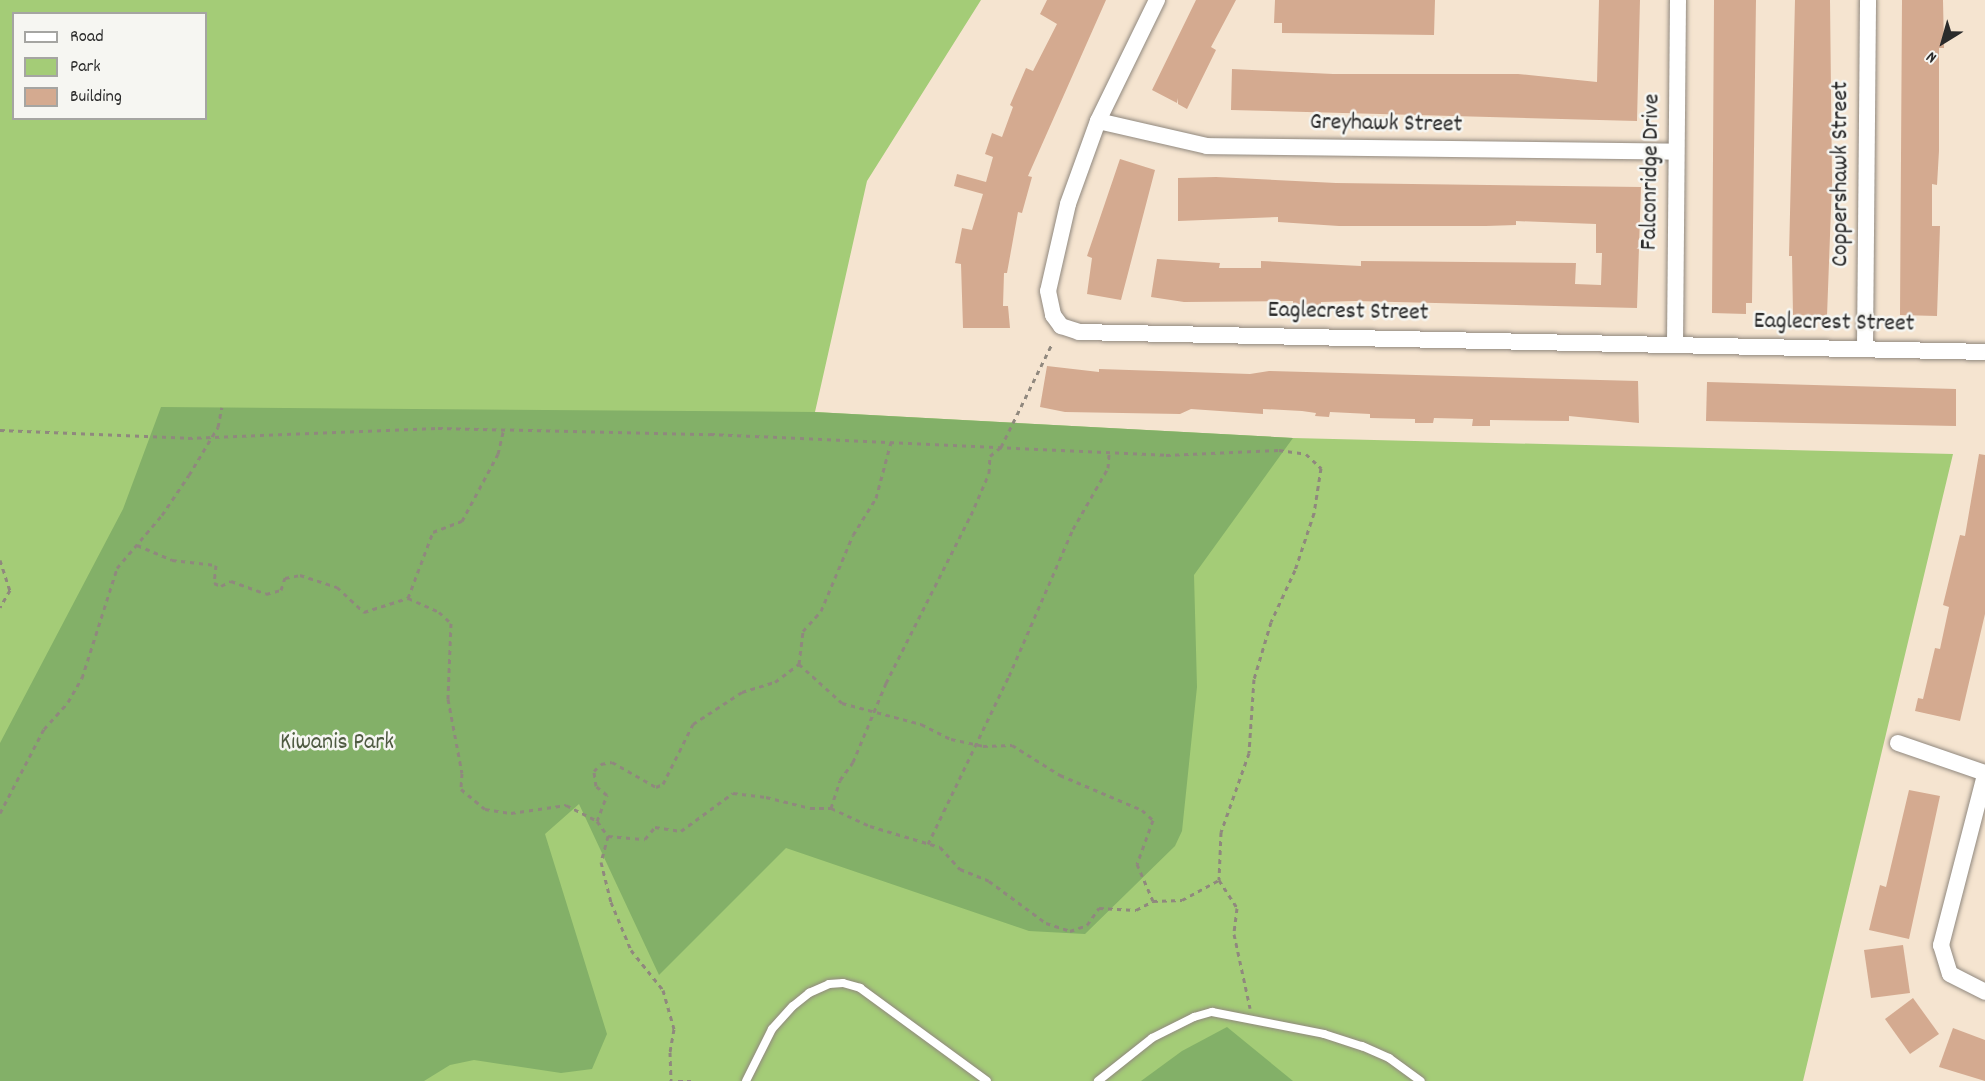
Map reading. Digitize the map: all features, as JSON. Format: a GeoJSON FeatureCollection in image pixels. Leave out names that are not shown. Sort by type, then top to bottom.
{"type":"FeatureCollection","features":[{"type":"Feature","properties":{"kind":"street","name":"Eaglecrest Street"},"geometry":{"type":"LineString","coordinates":[[1157,0],[1098,121],[1053,260],[1048,291],[1053,315],[1061,326],[1079,332],[1985,352]]}},
{"type":"Feature","properties":{"kind":"street","name":"Falconridge Drive"},"geometry":{"type":"LineString","coordinates":[[1675,344],[1678,0]]}},
{"type":"Feature","properties":{"kind":"street","name":"Coppershawk Street"},"geometry":{"type":"LineString","coordinates":[[1865,348],[1868,0]]}},
{"type":"Feature","properties":{"kind":"street","name":"Greyhawk Street"},"geometry":{"type":"LineString","coordinates":[[1098,121],[1207,146],[1676,152]]}},
{"type":"Feature","properties":{"kind":"street"},"geometry":{"type":"LineString","coordinates":[[1898,743],[1985,774],[1941,945],[1950,974],[1985,992]]}},
{"type":"Feature","properties":{"kind":"lane"},"geometry":{"type":"LineString","coordinates":[[746,1081],[772,1029],[794,1006],[809,993],[843,983],[860,988],[987,1081]]}},
{"type":"Feature","properties":{"kind":"lane"},"geometry":{"type":"LineString","coordinates":[[1098,1081],[1152,1038],[1194,1017],[1212,1012],[1324,1034],[1362,1046],[1389,1058],[1421,1081]]}},
{"type":"Feature","properties":{"kind":"path"},"geometry":{"type":"LineString","coordinates":[[831,808],[840,780],[853,762],[874,709],[971,515],[989,472],[990,456],[1001,447],[1051,346]]}},
{"type":"Feature","properties":{"kind":"path"},"geometry":{"type":"LineString","coordinates":[[0,813],[44,729],[68,702],[82,678],[117,568],[162,515],[213,437],[222,407]]}},
{"type":"Feature","properties":{"kind":"path"},"geometry":{"type":"LineString","coordinates":[[0,430],[213,437],[438,428],[504,429],[892,442],[1166,455],[1279,450],[1306,454],[1321,468],[1314,513],[1295,570],[1271,622],[1254,680],[1249,753],[1221,832],[1219,880],[1237,908],[1234,934],[1252,1020]]}},
{"type":"Feature","properties":{"kind":"path"},"geometry":{"type":"LineString","coordinates":[[408,598],[433,532],[462,521],[498,454],[504,429]]}},
{"type":"Feature","properties":{"kind":"path"},"geometry":{"type":"LineString","coordinates":[[597,821],[607,795],[596,786],[594,771],[601,764],[612,762],[656,787],[663,784],[693,724],[742,692],[775,681],[799,664],[803,631],[821,611],[853,535],[876,498],[892,442]]}},
{"type":"Feature","properties":{"kind":"path"},"geometry":{"type":"LineString","coordinates":[[928,844],[1008,676],[1073,529],[1108,468],[1109,452]]}},
{"type":"Feature","properties":{"kind":"path"},"geometry":{"type":"LineString","coordinates":[[137,545],[172,560],[216,565],[214,583],[221,586],[231,581],[266,594],[281,590],[285,578],[300,575],[337,587],[364,612],[408,598],[439,612],[451,623],[448,699],[462,773],[461,789],[485,809],[511,813],[566,805],[597,821],[608,836],[645,840],[655,827],[681,831],[733,793],[831,808],[940,847],[960,869],[989,881],[1046,923],[1070,932],[1087,925],[1099,908],[1136,910],[1153,901],[1182,900],[1219,880]]}},
{"type":"Feature","properties":{"kind":"path"},"geometry":{"type":"LineString","coordinates":[[0,560],[10,590],[0,607]]}},
{"type":"Feature","properties":{"kind":"path"},"geometry":{"type":"LineString","coordinates":[[799,664],[842,703],[874,709],[921,724],[951,740],[974,744],[1012,745],[1060,775],[1142,810],[1153,820],[1137,864],[1153,901]]}},
{"type":"Feature","properties":{"kind":"path"},"geometry":{"type":"LineString","coordinates":[[608,836],[601,862],[611,902],[631,950],[663,990],[674,1029],[670,1052],[671,1081]]}},
{"type":"Feature","properties":{"kind":"path"},"geometry":{"type":"LineString","coordinates":[[678,1081],[692,1081]]}},
{"type":"Feature","properties":{"kind":"green space","name":"Kiwanis Park"},"geometry":{"type":"Polygon","coordinates":[[[0,0],[981,0],[867,181],[815,412],[1293,438],[1953,454],[1803,1081],[0,1081],[0,0]]]}},
{"type":"Feature","properties":{"kind":"green space"},"geometry":{"type":"Polygon","coordinates":[[[161,407],[814,412],[1293,438],[1194,575],[1197,687],[1182,831],[1175,846],[1085,934],[1029,931],[786,848],[659,975],[579,804],[545,834],[607,1034],[592,1069],[561,1073],[474,1060],[450,1065],[424,1081],[0,1081],[0,743],[123,509],[161,407]]]}},
{"type":"Feature","properties":{"kind":"green space"},"geometry":{"type":"Polygon","coordinates":[[[1227,1027],[1293,1081],[1141,1081],[1182,1051],[1227,1027]]]}},
{"type":"Feature","properties":{"kind":"building"},"geometry":{"type":"Polygon","coordinates":[[[1047,0],[1106,0],[1028,176],[1032,177],[1022,213],[1018,212],[1007,273],[1004,273],[1003,306],[1008,306],[1010,328],[963,328],[961,264],[955,263],[962,228],[972,230],[983,194],[954,186],[957,174],[986,182],[993,157],[985,154],[992,133],[1002,137],[1013,107],[1010,105],[1026,68],[1033,71],[1057,24],[1040,14],[1047,0]]]}},
{"type":"Feature","properties":{"kind":"building"},"geometry":{"type":"Polygon","coordinates":[[[1196,0],[1236,0],[1211,47],[1216,50],[1187,109],[1178,104],[1178,98],[1177,103],[1152,90],[1196,0]]]}},
{"type":"Feature","properties":{"kind":"building"},"geometry":{"type":"Polygon","coordinates":[[[1275,0],[1435,0],[1434,35],[1282,33],[1282,23],[1274,23],[1275,0]]]}},
{"type":"Feature","properties":{"kind":"building"},"geometry":{"type":"Polygon","coordinates":[[[1599,0],[1640,0],[1637,121],[1231,110],[1232,69],[1333,74],[1518,74],[1597,82],[1599,0]]]}},
{"type":"Feature","properties":{"kind":"building"},"geometry":{"type":"Polygon","coordinates":[[[1714,0],[1756,0],[1752,303],[1746,303],[1746,314],[1712,313],[1714,0]]]}},
{"type":"Feature","properties":{"kind":"building"},"geometry":{"type":"Polygon","coordinates":[[[1795,0],[1830,0],[1832,182],[1827,316],[1793,315],[1792,256],[1789,256],[1795,0]]]}},
{"type":"Feature","properties":{"kind":"building"},"geometry":{"type":"Polygon","coordinates":[[[1902,0],[1943,0],[1944,48],[1939,48],[1937,185],[1932,184],[1932,226],[1940,226],[1937,316],[1900,315],[1902,0]]]}},
{"type":"Feature","properties":{"kind":"building"},"geometry":{"type":"Polygon","coordinates":[[[1120,159],[1155,170],[1121,300],[1087,294],[1092,258],[1087,256],[1120,159]]]}},
{"type":"Feature","properties":{"kind":"building"},"geometry":{"type":"Polygon","coordinates":[[[1216,177],[1336,183],[1641,187],[1637,308],[1355,301],[1321,302],[1321,305],[1293,304],[1293,301],[1184,302],[1151,297],[1157,259],[1220,263],[1219,268],[1261,268],[1261,261],[1361,266],[1361,261],[1576,263],[1575,284],[1601,285],[1602,253],[1596,253],[1596,224],[1516,221],[1516,225],[1486,226],[1339,226],[1278,222],[1278,217],[1178,221],[1178,178],[1216,177]]]}},
{"type":"Feature","properties":{"kind":"building"},"geometry":{"type":"Polygon","coordinates":[[[1047,366],[1099,372],[1099,369],[1250,374],[1269,371],[1638,381],[1639,423],[1569,416],[1569,421],[1490,420],[1490,426],[1472,426],[1473,419],[1434,418],[1433,423],[1415,423],[1415,419],[1370,418],[1370,414],[1330,412],[1329,417],[1315,416],[1316,413],[1302,411],[1263,409],[1263,414],[1191,409],[1180,414],[1065,412],[1040,407],[1047,366]]]}},
{"type":"Feature","properties":{"kind":"building"},"geometry":{"type":"Polygon","coordinates":[[[1707,382],[1956,389],[1956,426],[1706,421],[1707,382]]]}},
{"type":"Feature","properties":{"kind":"building"},"geometry":{"type":"Polygon","coordinates":[[[1979,454],[1985,455],[1985,614],[1960,721],[1915,711],[1918,698],[1923,699],[1935,648],[1940,649],[1949,607],[1943,605],[1960,535],[1965,536],[1979,454]]]}},
{"type":"Feature","properties":{"kind":"building"},"geometry":{"type":"Polygon","coordinates":[[[1909,790],[1940,796],[1909,939],[1869,930],[1880,885],[1886,887],[1909,790]]]}},
{"type":"Feature","properties":{"kind":"building"},"geometry":{"type":"Polygon","coordinates":[[[1903,945],[1910,993],[1871,998],[1864,950],[1903,945]]]}},
{"type":"Feature","properties":{"kind":"building"},"geometry":{"type":"Polygon","coordinates":[[[1913,998],[1939,1034],[1910,1054],[1885,1019],[1913,998]]]}},
{"type":"Feature","properties":{"kind":"building"},"geometry":{"type":"Polygon","coordinates":[[[1953,1028],[1985,1040],[1985,1081],[1939,1067],[1953,1028]]]}}]}
